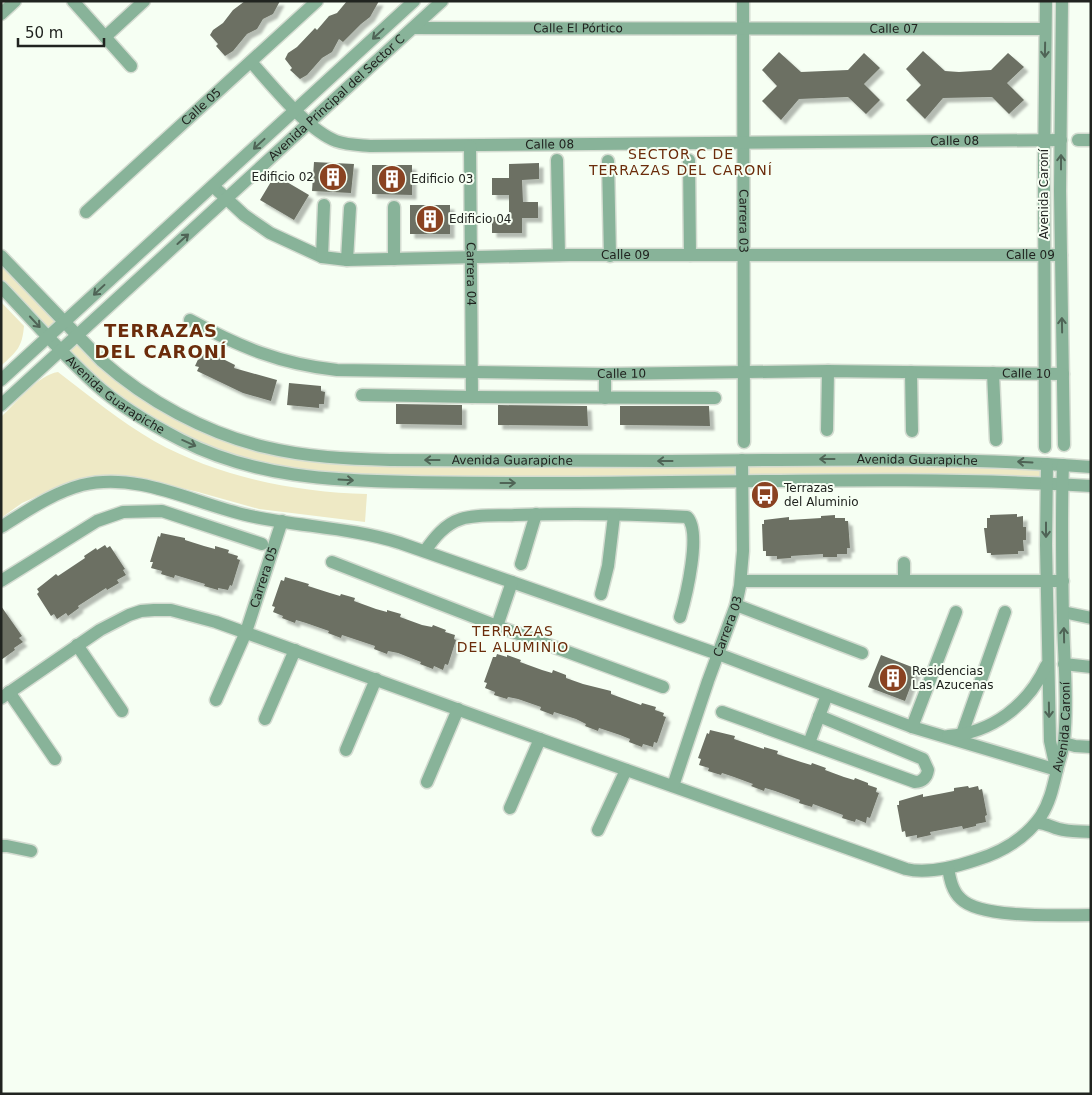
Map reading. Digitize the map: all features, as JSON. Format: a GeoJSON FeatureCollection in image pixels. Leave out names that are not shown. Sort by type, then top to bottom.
{"type":"FeatureCollection","features":[{"type":"Feature","properties":{"kind":"street"},"geometry":{"type":"LineString","coordinates":[[1,14],[15,1]]}},
{"type":"Feature","properties":{"kind":"street"},"geometry":{"type":"LineString","coordinates":[[73,1],[131,66]]}},
{"type":"Feature","properties":{"kind":"street"},"geometry":{"type":"LineString","coordinates":[[105,37],[144,1]]}},
{"type":"Feature","properties":{"kind":"street","name":"Calle 05"},"geometry":{"type":"LineString","coordinates":[[86,212],[317,1]]}},
{"type":"Feature","properties":{"kind":"street","name":"Avenida Principal del Sector C"},"geometry":{"type":"LineString","coordinates":[[1,380],[414,1]]}},
{"type":"Feature","properties":{"kind":"street","name":"Avenida Principal del Sector C"},"geometry":{"type":"LineString","coordinates":[[1,405],[442,1]]}},
{"type":"Feature","properties":{"kind":"street","name":"Carrera 03"},"geometry":{"type":"LineString","coordinates":[[743,1],[744,442]]}},
{"type":"Feature","properties":{"kind":"street","name":"Avenida Caroní"},"geometry":{"type":"LineString","coordinates":[[1045,447],[1044,140],[1046,1]]}},
{"type":"Feature","properties":{"kind":"street","name":"Avenida Caroní"},"geometry":{"type":"LineString","coordinates":[[1062,1],[1061,256],[1064,445]]}},
{"type":"Feature","properties":{"kind":"street","name":"Calle El Pórtico"},"geometry":{"type":"LineString","coordinates":[[412,28],[743,29]]}},
{"type":"Feature","properties":{"kind":"street","name":"Calle 07"},"geometry":{"type":"LineString","coordinates":[[743,29],[1046,29]]}},
{"type":"Feature","properties":{"kind":"street","name":"Calle 08"},"geometry":{"type":"LineString","coordinates":[[251,62],[309,123],[323,134],[346,144],[370,146],[470,146],[1061,140]]}},
{"type":"Feature","properties":{"kind":"street","name":"Carrera 04"},"geometry":{"type":"LineString","coordinates":[[470,146],[472,397]]}},
{"type":"Feature","properties":{"kind":"street"},"geometry":{"type":"LineString","coordinates":[[557,160],[560,255]]}},
{"type":"Feature","properties":{"kind":"street"},"geometry":{"type":"LineString","coordinates":[[689,160],[690,255]]}},
{"type":"Feature","properties":{"kind":"street"},"geometry":{"type":"LineString","coordinates":[[608,161],[610,256]]}},
{"type":"Feature","properties":{"kind":"street","name":"Calle 09"},"geometry":{"type":"LineString","coordinates":[[213,186],[244,215],[270,233],[322,257],[347,260],[560,255],[1061,256]]}},
{"type":"Feature","properties":{"kind":"street"},"geometry":{"type":"LineString","coordinates":[[322,257],[324,205]]}},
{"type":"Feature","properties":{"kind":"street"},"geometry":{"type":"LineString","coordinates":[[394,207],[394,259]]}},
{"type":"Feature","properties":{"kind":"street"},"geometry":{"type":"LineString","coordinates":[[347,260],[350,208]]}},
{"type":"Feature","properties":{"kind":"street","name":"Avenida Guarapiche"},"geometry":{"type":"LineString","coordinates":[[1,256],[64,323],[115,373],[147,395],[170,409],[213,429],[238,439],[286,451],[341,458],[390,460],[910,459],[1091,467]]}},
{"type":"Feature","properties":{"kind":"street","name":"Avenida Guarapiche"},"geometry":{"type":"LineString","coordinates":[[1,287],[94,384],[128,409],[182,440],[237,462],[291,475],[340,480],[435,482],[904,481],[1091,486]]}},
{"type":"Feature","properties":{"kind":"street","name":"Calle 10"},"geometry":{"type":"LineString","coordinates":[[190,320],[225,339],[259,353],[311,367],[337,370],[605,374],[828,371],[1063,374]]}},
{"type":"Feature","properties":{"kind":"street"},"geometry":{"type":"LineString","coordinates":[[827,430],[828,371]]}},
{"type":"Feature","properties":{"kind":"street"},"geometry":{"type":"LineString","coordinates":[[911,372],[912,430]]}},
{"type":"Feature","properties":{"kind":"street"},"geometry":{"type":"LineString","coordinates":[[993,373],[996,440]]}},
{"type":"Feature","properties":{"kind":"street"},"geometry":{"type":"LineString","coordinates":[[605,374],[605,398]]}},
{"type":"Feature","properties":{"kind":"street"},"geometry":{"type":"LineString","coordinates":[[362,395],[715,398]]}},
{"type":"Feature","properties":{"kind":"street","name":"Carrera 03"},"geometry":{"type":"LineString","coordinates":[[673,786],[736,605],[741,581],[743,551],[742,460]]}},
{"type":"Feature","properties":{"kind":"street","name":"Avenida Caroní"},"geometry":{"type":"LineString","coordinates":[[1047,464],[1050,741],[1057,770]]}},
{"type":"Feature","properties":{"kind":"street","name":"Avenida Caroní"},"geometry":{"type":"LineString","coordinates":[[1057,770],[1064,743],[1063,465]]}},
{"type":"Feature","properties":{"kind":"street"},"geometry":{"type":"LineString","coordinates":[[1,527],[53,496],[82,485],[98,483],[135,484],[162,489],[236,513],[370,534],[718,654],[912,727],[1057,770],[1051,798],[1036,823],[1017,841],[1002,850],[966,864],[948,868],[915,871],[626,770],[246,632],[171,610],[141,611],[116,620],[5,695],[55,759]]}},
{"type":"Feature","properties":{"kind":"street"},"geometry":{"type":"LineString","coordinates":[[1,581],[97,521],[109,515],[123,512],[162,511],[262,544]]}},
{"type":"Feature","properties":{"kind":"street"},"geometry":{"type":"LineString","coordinates":[[521,564],[536,514]]}},
{"type":"Feature","properties":{"kind":"street"},"geometry":{"type":"LineString","coordinates":[[425,552],[438,534],[462,518],[536,514],[687,517],[691,521],[693,529],[691,568],[687,594],[680,617]]}},
{"type":"Feature","properties":{"kind":"street"},"geometry":{"type":"LineString","coordinates":[[601,594],[608,566],[614,516]]}},
{"type":"Feature","properties":{"kind":"street","name":"Carrera 05"},"geometry":{"type":"LineString","coordinates":[[216,700],[246,632],[282,521]]}},
{"type":"Feature","properties":{"kind":"street"},"geometry":{"type":"LineString","coordinates":[[332,562],[496,626],[663,687]]}},
{"type":"Feature","properties":{"kind":"street"},"geometry":{"type":"LineString","coordinates":[[904,563],[904,580]]}},
{"type":"Feature","properties":{"kind":"street"},"geometry":{"type":"LineString","coordinates":[[741,581],[1063,581]]}},
{"type":"Feature","properties":{"kind":"street"},"geometry":{"type":"LineString","coordinates":[[496,626],[512,582]]}},
{"type":"Feature","properties":{"kind":"street"},"geometry":{"type":"LineString","coordinates":[[736,605],[862,653]]}},
{"type":"Feature","properties":{"kind":"street"},"geometry":{"type":"LineString","coordinates":[[912,727],[956,612]]}},
{"type":"Feature","properties":{"kind":"street"},"geometry":{"type":"LineString","coordinates":[[962,734],[1005,612]]}},
{"type":"Feature","properties":{"kind":"street"},"geometry":{"type":"LineString","coordinates":[[1063,612],[1091,618]]}},
{"type":"Feature","properties":{"kind":"street"},"geometry":{"type":"LineString","coordinates":[[78,645],[122,711]]}},
{"type":"Feature","properties":{"kind":"street"},"geometry":{"type":"LineString","coordinates":[[265,719],[295,650]]}},
{"type":"Feature","properties":{"kind":"street"},"geometry":{"type":"LineString","coordinates":[[941,736],[962,734],[988,726],[1002,719],[1028,696],[1039,681],[1048,661]]}},
{"type":"Feature","properties":{"kind":"street"},"geometry":{"type":"LineString","coordinates":[[1064,664],[1091,667]]}},
{"type":"Feature","properties":{"kind":"street"},"geometry":{"type":"LineString","coordinates":[[346,750],[376,679]]}},
{"type":"Feature","properties":{"kind":"street"},"geometry":{"type":"LineString","coordinates":[[809,743],[827,695]]}},
{"type":"Feature","properties":{"kind":"street"},"geometry":{"type":"LineString","coordinates":[[427,782],[458,709]]}},
{"type":"Feature","properties":{"kind":"street"},"geometry":{"type":"LineString","coordinates":[[722,712],[915,782],[922,780],[927,774],[927,767],[923,759],[819,716]]}},
{"type":"Feature","properties":{"kind":"street"},"geometry":{"type":"LineString","coordinates":[[510,808],[540,739]]}},
{"type":"Feature","properties":{"kind":"street"},"geometry":{"type":"LineString","coordinates":[[1064,743],[1091,748]]}},
{"type":"Feature","properties":{"kind":"street"},"geometry":{"type":"LineString","coordinates":[[598,830],[626,770]]}},
{"type":"Feature","properties":{"kind":"street"},"geometry":{"type":"LineString","coordinates":[[1036,823],[1041,822],[1057,829],[1069,831],[1091,832]]}},
{"type":"Feature","properties":{"kind":"street"},"geometry":{"type":"LineString","coordinates":[[1,846],[31,851]]}},
{"type":"Feature","properties":{"kind":"street"},"geometry":{"type":"LineString","coordinates":[[948,868],[950,880],[956,894],[964,903],[974,907],[1000,912],[1091,915]]}},
{"type":"Feature","properties":{"kind":"shaded area"},"geometry":{"type":"Polygon","coordinates":[[[1,256],[64,323],[48,337],[1,287],[1,256]]]}},
{"type":"Feature","properties":{"kind":"shaded area"},"geometry":{"type":"Polygon","coordinates":[[[1,302],[24,326],[18,349],[1,366],[1,302]]]}},
{"type":"Feature","properties":{"kind":"shaded area"},"geometry":{"type":"Polygon","coordinates":[[[76,335],[102,361],[213,429],[317,456],[1047,464],[1045,484],[444,483],[264,469],[152,423],[60,350],[76,335]]]}},
{"type":"Feature","properties":{"kind":"shaded area"},"geometry":{"type":"Polygon","coordinates":[[[58,372],[141,433],[179,454],[204,464],[231,473],[285,486],[340,493],[367,494],[365,522],[259,509],[125,475],[74,480],[22,503],[1,518],[1,417],[35,384],[50,374],[58,372]]]}},
{"type":"Feature","properties":{"kind":"building"},"geometry":{"type":"Polygon","coordinates":[[[245,1],[280,1],[273,14],[263,19],[257,29],[247,34],[233,51],[225,56],[216,46],[218,44],[210,35],[233,10],[245,1]]]}},
{"type":"Feature","properties":{"kind":"building"},"geometry":{"type":"Polygon","coordinates":[[[347,1],[379,1],[370,17],[343,42],[339,39],[332,52],[322,58],[307,75],[300,79],[290,70],[292,68],[285,59],[288,53],[297,47],[315,28],[317,30],[329,16],[337,13],[347,1]]]}},
{"type":"Feature","properties":{"kind":"building"},"geometry":{"type":"Polygon","coordinates":[[[923,51],[945,71],[959,72],[991,70],[1008,53],[1024,67],[1007,83],[1024,100],[1009,114],[992,97],[943,98],[925,119],[906,100],[921,85],[906,69],[923,51]]]}},
{"type":"Feature","properties":{"kind":"building"},"geometry":{"type":"Polygon","coordinates":[[[779,52],[801,72],[848,70],[864,53],[880,68],[864,84],[880,100],[866,114],[848,97],[799,99],[781,120],[762,101],[777,86],[762,70],[779,52]]]}},
{"type":"Feature","properties":{"kind":"building","name":"Edificio 02"},"geometry":{"type":"Polygon","coordinates":[[[314,162],[354,164],[351,193],[312,191],[314,162]]]}},
{"type":"Feature","properties":{"kind":"building"},"geometry":{"type":"Polygon","coordinates":[[[539,163],[539,179],[522,180],[523,202],[538,202],[538,218],[522,218],[522,233],[492,233],[492,217],[509,217],[509,195],[492,195],[492,178],[509,178],[509,164],[539,163]]]}},
{"type":"Feature","properties":{"kind":"building","name":"Edificio 03"},"geometry":{"type":"Polygon","coordinates":[[[372,165],[412,165],[412,195],[372,194],[372,165]]]}},
{"type":"Feature","properties":{"kind":"building"},"geometry":{"type":"Polygon","coordinates":[[[275,175],[309,195],[294,220],[260,200],[275,175]]]}},
{"type":"Feature","properties":{"kind":"building","name":"Edificio 04"},"geometry":{"type":"Polygon","coordinates":[[[410,205],[450,205],[450,234],[410,234],[410,205]]]}},
{"type":"Feature","properties":{"kind":"building"},"geometry":{"type":"Polygon","coordinates":[[[207,351],[235,365],[234,368],[277,380],[271,401],[243,393],[197,371],[199,367],[195,366],[201,353],[205,355],[207,351]]]}},
{"type":"Feature","properties":{"kind":"building"},"geometry":{"type":"Polygon","coordinates":[[[289,383],[321,386],[321,391],[325,392],[324,404],[319,404],[319,408],[287,405],[289,383]]]}},
{"type":"Feature","properties":{"kind":"building"},"geometry":{"type":"Polygon","coordinates":[[[396,404],[462,405],[462,425],[396,424],[396,404]]]}},
{"type":"Feature","properties":{"kind":"building"},"geometry":{"type":"Polygon","coordinates":[[[498,405],[587,406],[588,426],[498,425],[498,405]]]}},
{"type":"Feature","properties":{"kind":"building"},"geometry":{"type":"Polygon","coordinates":[[[620,406],[709,406],[710,426],[620,425],[620,406]]]}},
{"type":"Feature","properties":{"kind":"building"},"geometry":{"type":"Polygon","coordinates":[[[1017,514],[1017,517],[1023,516],[1023,527],[1026,527],[1026,540],[1023,540],[1024,551],[1018,551],[1018,554],[991,555],[991,553],[987,553],[984,528],[987,528],[987,518],[990,518],[990,515],[1017,514]]]}},
{"type":"Feature","properties":{"kind":"building"},"geometry":{"type":"Polygon","coordinates":[[[835,515],[835,518],[845,518],[845,521],[848,521],[850,548],[847,548],[847,554],[837,554],[837,557],[823,557],[823,554],[777,559],[777,556],[766,556],[766,551],[763,551],[762,524],[764,524],[764,520],[789,517],[789,520],[821,518],[821,516],[835,515]]]}},
{"type":"Feature","properties":{"kind":"building"},"geometry":{"type":"Polygon","coordinates":[[[161,533],[185,538],[185,540],[215,549],[215,546],[229,550],[228,553],[238,556],[237,559],[240,560],[232,586],[230,585],[228,590],[218,588],[218,590],[175,575],[174,578],[161,574],[162,571],[151,568],[153,562],[150,562],[158,536],[160,537],[161,533]]]}},
{"type":"Feature","properties":{"kind":"building"},"geometry":{"type":"Polygon","coordinates":[[[105,545],[107,548],[110,546],[125,569],[123,570],[126,575],[117,580],[119,583],[107,590],[106,588],[78,606],[79,608],[68,616],[66,613],[57,619],[54,614],[51,616],[37,594],[39,592],[37,589],[56,574],[58,576],[85,558],[84,556],[96,548],[97,550],[105,545]]]}},
{"type":"Feature","properties":{"kind":"building"},"geometry":{"type":"Polygon","coordinates":[[[285,577],[340,596],[341,594],[355,598],[354,601],[376,609],[401,614],[400,617],[422,625],[432,627],[433,625],[446,630],[445,632],[455,635],[454,639],[456,640],[448,665],[445,664],[443,670],[434,666],[433,669],[398,653],[388,651],[387,654],[374,649],[375,646],[342,635],[341,638],[328,633],[329,631],[306,623],[296,620],[295,623],[282,618],[283,616],[273,612],[275,607],[272,606],[281,580],[284,581],[285,577]]]}},
{"type":"Feature","properties":{"kind":"building"},"geometry":{"type":"Polygon","coordinates":[[[1,606],[22,636],[19,638],[23,642],[1,660],[1,606]]]}},
{"type":"Feature","properties":{"kind":"building"},"geometry":{"type":"Polygon","coordinates":[[[497,654],[507,657],[507,655],[521,660],[520,662],[552,673],[553,670],[566,675],[566,678],[611,691],[611,694],[641,705],[642,703],[656,707],[655,710],[664,713],[663,716],[666,717],[657,743],[654,742],[653,747],[643,744],[642,747],[629,742],[630,739],[620,735],[599,728],[598,731],[585,726],[586,724],[576,719],[554,712],[553,715],[540,710],[541,707],[518,699],[508,697],[507,699],[494,695],[495,692],[485,688],[487,683],[484,682],[493,657],[496,657],[497,654]]]}},
{"type":"Feature","properties":{"kind":"building","name":"Residencias Las Azucenas"},"geometry":{"type":"Polygon","coordinates":[[[881,655],[917,669],[905,701],[868,687],[881,655]]]}},
{"type":"Feature","properties":{"kind":"building"},"geometry":{"type":"Polygon","coordinates":[[[710,730],[735,736],[734,739],[764,749],[764,747],[778,751],[777,754],[811,765],[812,763],[844,777],[854,780],[855,778],[868,783],[868,785],[877,788],[876,792],[879,793],[870,818],[867,817],[866,823],[856,819],[855,822],[842,818],[843,815],[813,804],[812,807],[799,803],[800,800],[775,791],[765,788],[764,791],[751,786],[753,784],[734,777],[708,771],[709,768],[699,765],[701,759],[698,758],[707,733],[709,734],[710,730]]]}},
{"type":"Feature","properties":{"kind":"building"},"geometry":{"type":"Polygon","coordinates":[[[968,786],[969,788],[978,786],[979,790],[982,789],[987,815],[985,816],[986,822],[963,829],[962,826],[930,832],[931,835],[917,838],[917,835],[906,837],[905,831],[902,832],[897,805],[899,805],[899,801],[923,794],[923,797],[954,791],[954,788],[968,786]]]}},
{"type":"Feature","properties":{"kind":"place","name":"Edificio 02"},"geometry":{"type":"Point","coordinates":[333,177]}},
{"type":"Feature","properties":{"kind":"place","name":"Edificio 03"},"geometry":{"type":"Point","coordinates":[392,179]}},
{"type":"Feature","properties":{"kind":"place","name":"Edificio 04"},"geometry":{"type":"Point","coordinates":[430,219]}},
{"type":"Feature","properties":{"kind":"place","name":"Terrazas del Aluminio"},"geometry":{"type":"Point","coordinates":[765,495]}},
{"type":"Feature","properties":{"kind":"place","name":"Residencias Las Azucenas"},"geometry":{"type":"Point","coordinates":[893,678]}},
{"type":"Feature","properties":{"kind":"district","name":"SECTOR C DE TERRAZAS DEL CARONÍ"},"geometry":{"type":"Point","coordinates":[681,162]}},
{"type":"Feature","properties":{"kind":"district","name":"TERRAZAS DEL CARONÍ"},"geometry":{"type":"Point","coordinates":[161,340]}},
{"type":"Feature","properties":{"kind":"district","name":"TERRAZAS DEL ALUMINIO"},"geometry":{"type":"Point","coordinates":[513,640]}}]}
